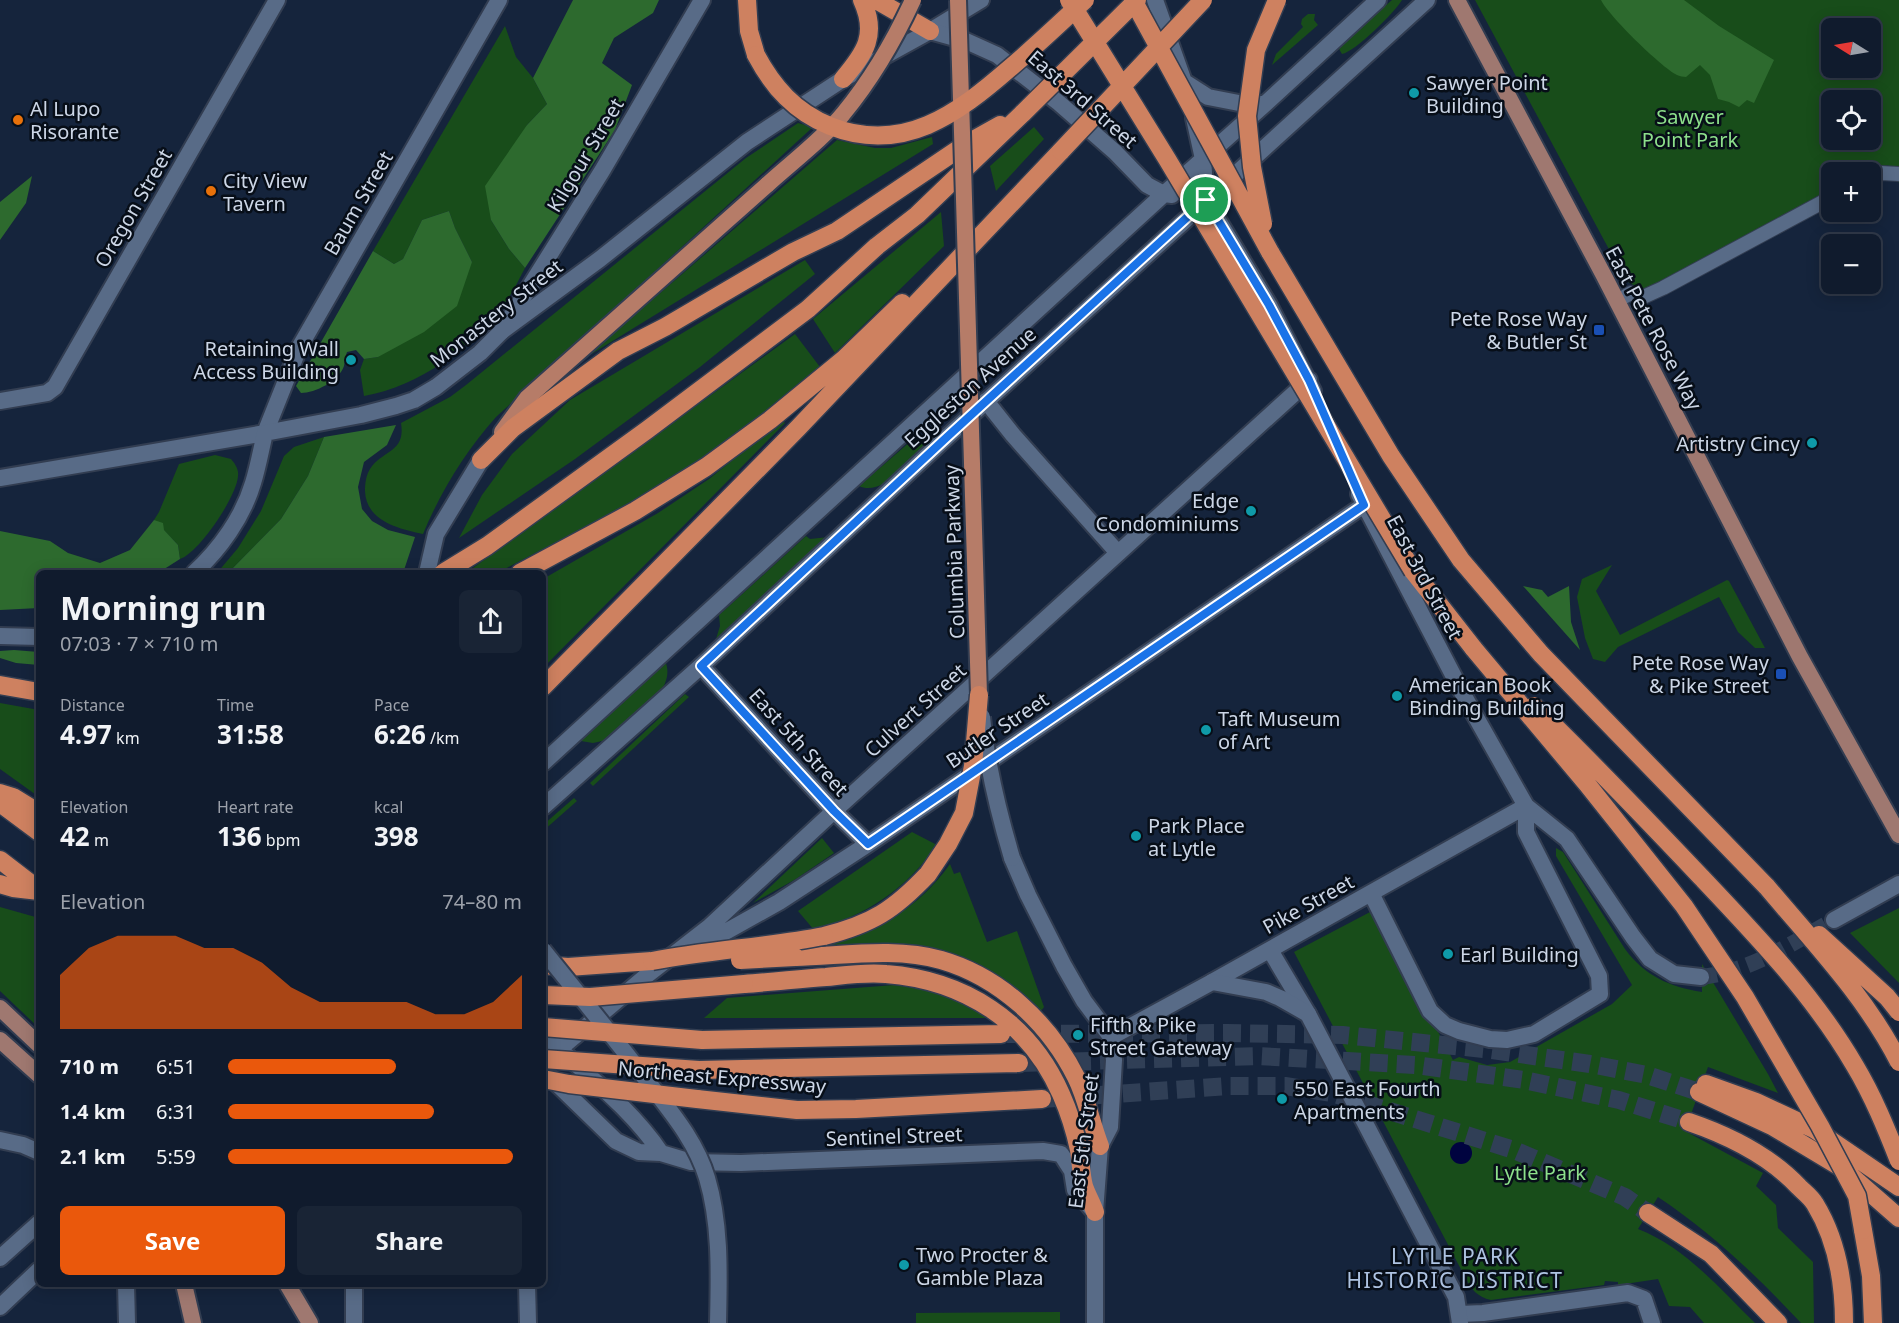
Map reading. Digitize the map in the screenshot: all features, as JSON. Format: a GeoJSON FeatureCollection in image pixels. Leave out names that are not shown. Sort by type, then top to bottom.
{"type":"FeatureCollection","features":[{"type":"Feature","properties":{"kind":"highway"},"geometry":{"type":"LineString","coordinates":[[747,0],[749,31],[756,55],[767,76],[780,93],[811,117],[847,132],[864,135],[899,134],[930,125],[967,104],[1045,38],[1077,5]]}},
{"type":"Feature","properties":{"kind":"highway"},"geometry":{"type":"LineString","coordinates":[[843,79],[861,57],[867,41],[870,25],[862,0]]}},
{"type":"Feature","properties":{"kind":"highway"},"geometry":{"type":"LineString","coordinates":[[876,0],[930,31]]}},
{"type":"Feature","properties":{"kind":"highway"},"geometry":{"type":"LineString","coordinates":[[481,460],[527,398],[842,116],[867,84],[892,44],[913,0]]}},
{"type":"Feature","properties":{"kind":"highway","name":"Columbia Parkway"},"geometry":{"type":"LineString","coordinates":[[958,0],[979,695]]}},
{"type":"Feature","properties":{"kind":"highway"},"geometry":{"type":"LineString","coordinates":[[1061,0],[1077,5],[1413,571],[1684,906],[1745,997],[1820,1126],[1857,1196],[1871,1276],[1873,1323]]}},
{"type":"Feature","properties":{"kind":"highway"},"geometry":{"type":"LineString","coordinates":[[448,570],[487,546],[808,309],[877,246],[917,215],[1023,113],[1135,0],[1270,252],[1391,456],[1461,560],[1540,654],[1767,887],[1887,997],[1899,1012]]}},
{"type":"Feature","properties":{"kind":"highway"},"geometry":{"type":"LineString","coordinates":[[546,684],[807,419],[1203,0]]}},
{"type":"Feature","properties":{"kind":"highway"},"geometry":{"type":"LineString","coordinates":[[1270,252],[1257,196],[1247,116],[1256,50],[1277,0]]}},
{"type":"Feature","properties":{"kind":"highway"},"geometry":{"type":"LineString","coordinates":[[481,460],[513,428],[618,351],[793,252],[837,231],[966,144],[1023,113]]}},
{"type":"Feature","properties":{"kind":"highway"},"geometry":{"type":"LineString","coordinates":[[526,570],[635,511],[706,467],[770,420],[844,359],[888,315],[985,231]]}},
{"type":"Feature","properties":{"kind":"highway"},"geometry":{"type":"LineString","coordinates":[[1474,649],[1551,723],[1679,853],[1822,1015],[1871,1094],[1899,1161]]}},
{"type":"Feature","properties":{"kind":"highway"},"geometry":{"type":"LineString","coordinates":[[0,685],[36,691]]}},
{"type":"Feature","properties":{"kind":"highway"},"geometry":{"type":"LineString","coordinates":[[649,968],[689,954],[773,945],[854,929],[893,908],[928,874],[948,844],[964,813],[973,766],[979,695]]}},
{"type":"Feature","properties":{"kind":"highway"},"geometry":{"type":"LineString","coordinates":[[0,793],[13,797],[36,811]]}},
{"type":"Feature","properties":{"kind":"highway"},"geometry":{"type":"LineString","coordinates":[[0,803],[36,830]]}},
{"type":"Feature","properties":{"kind":"highway"},"geometry":{"type":"LineString","coordinates":[[0,860],[36,888]]}},
{"type":"Feature","properties":{"kind":"highway"},"geometry":{"type":"LineString","coordinates":[[0,884],[13,888],[36,890]]}},
{"type":"Feature","properties":{"kind":"highway"},"geometry":{"type":"LineString","coordinates":[[1767,887],[1844,979],[1886,1037],[1899,1062]]}},
{"type":"Feature","properties":{"kind":"highway"},"geometry":{"type":"LineString","coordinates":[[546,965],[649,968],[686,962],[870,954],[941,960],[987,980],[1022,1005],[1058,1048],[1082,1089],[1100,1146]]}},
{"type":"Feature","properties":{"kind":"highway"},"geometry":{"type":"LineString","coordinates":[[546,995],[590,997],[852,974],[885,974],[916,978],[972,996],[991,1008],[1023,1035],[1042,1059],[1059,1091],[1075,1131],[1084,1185],[1095,1212]]}},
{"type":"Feature","properties":{"kind":"highway","name":"Northeast Expressway"},"geometry":{"type":"LineString","coordinates":[[546,1027],[702,1040],[1001,1034]]}},
{"type":"Feature","properties":{"kind":"highway"},"geometry":{"type":"LineString","coordinates":[[546,1061],[699,1070],[1019,1063]]}},
{"type":"Feature","properties":{"kind":"highway","name":"Northeast Expressway"},"geometry":{"type":"LineString","coordinates":[[546,1080],[797,1110],[1042,1099]]}},
{"type":"Feature","properties":{"kind":"highway"},"geometry":{"type":"LineString","coordinates":[[1899,1187],[1814,1129],[1756,1102],[1700,1087],[1842,1168],[1899,1218]]}},
{"type":"Feature","properties":{"kind":"highway"},"geometry":{"type":"LineString","coordinates":[[1689,1122],[1719,1132],[1753,1150],[1784,1172],[1814,1202],[1834,1244],[1844,1291],[1844,1323]]}},
{"type":"Feature","properties":{"kind":"highway"},"geometry":{"type":"LineString","coordinates":[[1648,1213],[1711,1254],[1778,1323]]}},
{"type":"Feature","properties":{"kind":"main road","name":"East Pete Rose Way"},"geometry":{"type":"LineString","coordinates":[[1457,0],[1617,301],[1800,657],[1899,835]]}},
{"type":"Feature","properties":{"kind":"main road"},"geometry":{"type":"LineString","coordinates":[[0,1008],[36,1042]]}},
{"type":"Feature","properties":{"kind":"main road"},"geometry":{"type":"LineString","coordinates":[[0,1040],[36,1073]]}},
{"type":"Feature","properties":{"kind":"main road"},"geometry":{"type":"LineString","coordinates":[[185,1287],[193,1323]]}},
{"type":"Feature","properties":{"kind":"main road"},"geometry":{"type":"LineString","coordinates":[[289,1287],[310,1323]]}},
{"type":"Feature","properties":{"kind":"street","name":"Oregon Street"},"geometry":{"type":"LineString","coordinates":[[0,401],[47,393],[55,387],[277,0]]}},
{"type":"Feature","properties":{"kind":"street","name":"Baum Street"},"geometry":{"type":"LineString","coordinates":[[197,570],[225,537],[246,500],[253,484],[265,433],[299,348],[499,0]]}},
{"type":"Feature","properties":{"kind":"street","name":"Kilgour Street"},"geometry":{"type":"LineString","coordinates":[[502,331],[602,171],[702,0]]}},
{"type":"Feature","properties":{"kind":"street","name":"Monastery Street"},"geometry":{"type":"LineString","coordinates":[[0,478],[361,415],[414,400],[460,370],[502,331],[657,215],[747,142],[843,79],[981,0]]}},
{"type":"Feature","properties":{"kind":"street","name":"East 3rd Street"},"geometry":{"type":"LineString","coordinates":[[1155,0],[1183,81],[1203,159],[1206,200],[1269,305],[1309,380],[1364,505],[1479,725],[1526,806],[1526,832],[1599,976],[1600,994],[1534,1034],[1507,1040],[1490,1040],[1445,1025],[1430,1011],[1371,893]]}},
{"type":"Feature","properties":{"kind":"street","name":"Eggleston Avenue"},"geometry":{"type":"LineString","coordinates":[[546,760],[1378,0]]}},
{"type":"Feature","properties":{"kind":"street","name":"Eggleston Avenue"},"geometry":{"type":"LineString","coordinates":[[546,804],[701,666],[986,401],[1427,0]]}},
{"type":"Feature","properties":{"kind":"street","name":"East 3rd Street"},"geometry":{"type":"LineString","coordinates":[[930,31],[966,41],[998,55],[1059,103],[1115,152],[1147,185],[1164,194],[1206,200]]}},
{"type":"Feature","properties":{"kind":"street"},"geometry":{"type":"LineString","coordinates":[[1183,81],[1208,98],[1244,104],[1266,104]]}},
{"type":"Feature","properties":{"kind":"street"},"geometry":{"type":"LineString","coordinates":[[1881,174],[1899,174]]}},
{"type":"Feature","properties":{"kind":"street"},"geometry":{"type":"LineString","coordinates":[[1617,301],[1631,293],[1641,298],[1821,203]]}},
{"type":"Feature","properties":{"kind":"street","name":"Culvert Street"},"geometry":{"type":"LineString","coordinates":[[546,1059],[560,1049],[649,968],[709,927],[1309,380]]}},
{"type":"Feature","properties":{"kind":"street"},"geometry":{"type":"LineString","coordinates":[[986,401],[1013,435],[1118,553]]}},
{"type":"Feature","properties":{"kind":"street"},"geometry":{"type":"LineString","coordinates":[[429,570],[436,534],[481,460]]}},
{"type":"Feature","properties":{"kind":"street","name":"Butler Street"},"geometry":{"type":"LineString","coordinates":[[649,968],[779,902],[868,844],[1364,505]]}},
{"type":"Feature","properties":{"kind":"street"},"geometry":{"type":"LineString","coordinates":[[0,636],[36,637]]}},
{"type":"Feature","properties":{"kind":"street","name":"East 5th Street"},"geometry":{"type":"LineString","coordinates":[[701,666],[834,811],[868,844]]}},
{"type":"Feature","properties":{"kind":"street","name":"Columbia Parkway"},"geometry":{"type":"LineString","coordinates":[[979,695],[986,755],[996,804],[1012,858],[1028,895],[1084,1001],[1111,1037]]}},
{"type":"Feature","properties":{"kind":"street"},"geometry":{"type":"LineString","coordinates":[[1526,806],[1567,839],[1650,959],[1674,974],[1701,977]]}},
{"type":"Feature","properties":{"kind":"street","name":"Pike Street"},"geometry":{"type":"LineString","coordinates":[[1111,1037],[1526,806]]}},
{"type":"Feature","properties":{"kind":"street"},"geometry":{"type":"LineString","coordinates":[[1834,920],[1899,884]]}},
{"type":"Feature","properties":{"kind":"street"},"geometry":{"type":"LineString","coordinates":[[1270,950],[1308,1014],[1456,1297],[1460,1318],[1628,1293],[1644,1299],[1652,1323]]}},
{"type":"Feature","properties":{"kind":"street"},"geometry":{"type":"LineString","coordinates":[[546,954],[638,1069],[695,1146],[708,1179],[716,1225],[719,1264],[718,1323]]}},
{"type":"Feature","properties":{"kind":"street"},"geometry":{"type":"LineString","coordinates":[[1212,982],[1266,992],[1308,1014]]}},
{"type":"Feature","properties":{"kind":"street"},"geometry":{"type":"LineString","coordinates":[[546,1037],[631,1115],[661,1153]]}},
{"type":"Feature","properties":{"kind":"street","name":"East 5th Street"},"geometry":{"type":"LineString","coordinates":[[1095,1323],[1095,1212],[1100,1146],[1110,1127],[1114,1060],[1111,1037]]}},
{"type":"Feature","properties":{"kind":"street","name":"Sentinel Street"},"geometry":{"type":"LineString","coordinates":[[546,1073],[616,1140],[639,1152],[661,1153],[691,1162],[741,1163],[1043,1151],[1061,1154],[1072,1171],[1074,1190],[1095,1212]]}},
{"type":"Feature","properties":{"kind":"street"},"geometry":{"type":"LineString","coordinates":[[0,1140],[36,1151]]}},
{"type":"Feature","properties":{"kind":"street"},"geometry":{"type":"LineString","coordinates":[[0,1258],[36,1226]]}},
{"type":"Feature","properties":{"kind":"street"},"geometry":{"type":"LineString","coordinates":[[0,1307],[36,1273]]}},
{"type":"Feature","properties":{"kind":"street"},"geometry":{"type":"LineString","coordinates":[[126,1287],[128,1323]]}},
{"type":"Feature","properties":{"kind":"street"},"geometry":{"type":"LineString","coordinates":[[354,1287],[354,1323]]}},
{"type":"Feature","properties":{"kind":"street"},"geometry":{"type":"LineString","coordinates":[[527,1287],[528,1323]]}},
{"type":"Feature","properties":{"kind":"green space"},"geometry":{"type":"Polygon","coordinates":[[[573,0],[659,0],[653,13],[614,38],[602,63],[632,85],[615,130],[525,268],[509,249],[491,220],[485,186],[527,125],[547,104],[533,78],[573,0]]]}},
{"type":"Feature","properties":{"kind":"green space"},"geometry":{"type":"Polygon","coordinates":[[[1392,0],[1402,0],[1374,31],[1348,52],[1342,54],[1339,49],[1341,45],[1392,0]]]}},
{"type":"Feature","properties":{"kind":"green space","name":"Sawyer Point Park"},"geometry":{"type":"Polygon","coordinates":[[[1475,0],[1899,0],[1899,183],[1888,165],[1881,169],[1881,162],[1821,162],[1821,201],[1651,294],[1626,281],[1475,0]]]}},
{"type":"Feature","properties":{"kind":"green space"},"geometry":{"type":"Polygon","coordinates":[[[1601,0],[1684,0],[1719,26],[1774,60],[1754,103],[1747,100],[1739,107],[1718,99],[1710,75],[1700,65],[1686,77],[1669,70],[1624,28],[1601,0]]]}},
{"type":"Feature","properties":{"kind":"green space"},"geometry":{"type":"Polygon","coordinates":[[[1308,14],[1315,14],[1314,20],[1318,25],[1272,65],[1276,54],[1303,27],[1302,19],[1308,14]]]}},
{"type":"Feature","properties":{"kind":"green space"},"geometry":{"type":"Polygon","coordinates":[[[505,26],[516,57],[533,78],[547,104],[527,125],[491,220],[509,249],[525,268],[504,304],[459,350],[442,363],[405,384],[364,396],[360,370],[364,359],[378,357],[472,262],[449,211],[422,220],[403,259],[394,264],[373,251],[505,26]]]}},
{"type":"Feature","properties":{"kind":"green space"},"geometry":{"type":"Polygon","coordinates":[[[798,123],[813,127],[496,417],[455,472],[423,534],[385,522],[371,510],[365,491],[368,474],[375,463],[397,446],[402,433],[401,423],[450,397],[466,385],[746,158],[798,123]]]}},
{"type":"Feature","properties":{"kind":"green space"},"geometry":{"type":"Polygon","coordinates":[[[1034,127],[1044,139],[996,191],[990,166],[1034,127]]]}},
{"type":"Feature","properties":{"kind":"green space"},"geometry":{"type":"Polygon","coordinates":[[[932,137],[933,144],[585,358],[837,140],[875,148],[891,148],[932,137]]]}},
{"type":"Feature","properties":{"kind":"green space"},"geometry":{"type":"Polygon","coordinates":[[[32,176],[26,203],[0,240],[0,202],[32,176]]]}},
{"type":"Feature","properties":{"kind":"green space"},"geometry":{"type":"Polygon","coordinates":[[[449,211],[472,262],[457,306],[424,332],[378,357],[364,359],[356,350],[347,352],[344,366],[337,377],[319,388],[301,393],[296,386],[373,251],[394,264],[403,259],[422,220],[449,211]]]}},
{"type":"Feature","properties":{"kind":"green space"},"geometry":{"type":"Polygon","coordinates":[[[941,212],[944,246],[835,353],[813,319],[941,212]]]}},
{"type":"Feature","properties":{"kind":"green space"},"geometry":{"type":"Polygon","coordinates":[[[805,260],[815,274],[700,367],[575,459],[459,538],[482,495],[512,454],[570,400],[805,260]]]}},
{"type":"Feature","properties":{"kind":"green space"},"geometry":{"type":"Polygon","coordinates":[[[795,334],[820,367],[745,430],[687,470],[632,503],[503,570],[470,570],[795,334]]]}},
{"type":"Feature","properties":{"kind":"green space"},"geometry":{"type":"Polygon","coordinates":[[[782,420],[785,423],[546,665],[546,577],[658,513],[709,479],[782,420]]]}},
{"type":"Feature","properties":{"kind":"green space"},"geometry":{"type":"Polygon","coordinates":[[[396,425],[387,445],[364,462],[358,487],[362,509],[372,521],[388,530],[415,537],[404,570],[231,570],[281,519],[308,476],[324,437],[396,425]]]}},
{"type":"Feature","properties":{"kind":"green space"},"geometry":{"type":"Polygon","coordinates":[[[919,434],[930,445],[897,475],[877,486],[868,488],[859,486],[919,434]]]}},
{"type":"Feature","properties":{"kind":"green space"},"geometry":{"type":"Polygon","coordinates":[[[324,437],[308,476],[281,519],[231,570],[220,570],[238,548],[261,511],[284,456],[294,447],[324,437]]]}},
{"type":"Feature","properties":{"kind":"green space"},"geometry":{"type":"Polygon","coordinates":[[[215,455],[231,459],[234,463],[238,473],[236,485],[216,523],[188,555],[180,559],[178,545],[154,520],[179,464],[215,455]]]}},
{"type":"Feature","properties":{"kind":"green space"},"geometry":{"type":"Polygon","coordinates":[[[154,520],[163,523],[164,530],[178,545],[180,559],[163,570],[36,570],[36,608],[0,610],[0,531],[50,541],[68,553],[100,563],[130,550],[154,520]]]}},
{"type":"Feature","properties":{"kind":"green space"},"geometry":{"type":"Polygon","coordinates":[[[806,536],[810,539],[829,537],[716,639],[720,626],[719,615],[806,536]]]}},
{"type":"Feature","properties":{"kind":"green space"},"geometry":{"type":"Polygon","coordinates":[[[1612,565],[1596,591],[1620,635],[1727,580],[1765,648],[1755,648],[1738,632],[1719,597],[1618,647],[1605,662],[1593,659],[1585,638],[1577,597],[1582,579],[1612,565]]]}},
{"type":"Feature","properties":{"kind":"green space"},"geometry":{"type":"Polygon","coordinates":[[[1523,586],[1542,590],[1548,597],[1569,586],[1571,622],[1580,650],[1523,586]]]}},
{"type":"Feature","properties":{"kind":"green space"},"geometry":{"type":"Polygon","coordinates":[[[0,651],[36,652],[36,665],[16,663],[0,658],[0,651]]]}},
{"type":"Feature","properties":{"kind":"green space"},"geometry":{"type":"Polygon","coordinates":[[[666,663],[667,676],[663,688],[607,740],[593,743],[581,741],[666,663]]]}},
{"type":"Feature","properties":{"kind":"green space"},"geometry":{"type":"Polygon","coordinates":[[[685,694],[689,697],[593,786],[590,783],[685,694]]]}},
{"type":"Feature","properties":{"kind":"green space"},"geometry":{"type":"Polygon","coordinates":[[[0,703],[36,709],[36,795],[0,769],[0,703]]]}},
{"type":"Feature","properties":{"kind":"green space"},"geometry":{"type":"Polygon","coordinates":[[[574,798],[577,801],[546,828],[546,822],[574,798]]]}},
{"type":"Feature","properties":{"kind":"green space"},"geometry":{"type":"Polygon","coordinates":[[[912,832],[937,845],[912,875],[883,899],[851,917],[814,930],[798,911],[912,832]]]}},
{"type":"Feature","properties":{"kind":"green space"},"geometry":{"type":"Polygon","coordinates":[[[822,838],[834,853],[796,879],[753,903],[822,838]]]}},
{"type":"Feature","properties":{"kind":"green space","name":"Lytle Park"},"geometry":{"type":"Polygon","coordinates":[[[1556,848],[1563,852],[1625,949],[1641,966],[1659,979],[1679,987],[1702,992],[1702,964],[1768,1074],[1778,1093],[1708,1067],[1685,1131],[1763,1173],[1756,1186],[1776,1205],[1778,1228],[1813,1262],[1814,1323],[1801,1323],[1733,1256],[1697,1225],[1658,1197],[1638,1229],[1671,1246],[1701,1270],[1755,1323],[1704,1323],[1690,1307],[1669,1306],[1658,1279],[1618,1285],[1618,1282],[1605,1281],[1604,1285],[1491,1300],[1478,1295],[1467,1281],[1294,952],[1372,911],[1376,914],[1453,1060],[1459,1057],[1487,1065],[1510,1062],[1612,1004],[1632,985],[1556,856],[1556,848]]]}},
{"type":"Feature","properties":{"kind":"green space"},"geometry":{"type":"Polygon","coordinates":[[[950,864],[954,874],[960,872],[987,942],[1017,931],[1044,1007],[1041,1011],[1011,985],[969,962],[825,949],[825,945],[862,933],[910,906],[938,880],[950,864]]]}},
{"type":"Feature","properties":{"kind":"green space"},"geometry":{"type":"Polygon","coordinates":[[[0,907],[36,917],[36,1025],[0,991],[0,907]]]}},
{"type":"Feature","properties":{"kind":"green space"},"geometry":{"type":"Polygon","coordinates":[[[1899,908],[1899,983],[1850,933],[1899,908]]]}},
{"type":"Feature","properties":{"kind":"green space"},"geometry":{"type":"Polygon","coordinates":[[[894,985],[958,999],[990,1018],[704,1018],[727,998],[894,985]]]}},
{"type":"Feature","properties":{"kind":"green space"},"geometry":{"type":"Polygon","coordinates":[[[1060,1312],[1060,1323],[916,1323],[916,1313],[1060,1312]]]}},
{"type":"Feature","properties":{"kind":"shaded area"},"geometry":{"type":"Polygon","coordinates":[[[1461,1142],[1469,1145],[1472,1153],[1469,1161],[1461,1164],[1453,1161],[1450,1153],[1453,1145],[1461,1142]]]}},
{"type":"Feature","properties":{"kind":"tunnel"},"geometry":{"type":"LineString","coordinates":[[1701,977],[1754,963],[1834,920]]}},
{"type":"Feature","properties":{"kind":"tunnel"},"geometry":{"type":"LineString","coordinates":[[1007,1034],[1343,1035],[1484,1049],[1590,1064],[1647,1075],[1699,1092]]}},
{"type":"Feature","properties":{"kind":"tunnel"},"geometry":{"type":"LineString","coordinates":[[1019,1063],[1258,1056],[1416,1065],[1524,1080],[1619,1100],[1689,1122]]}},
{"type":"Feature","properties":{"kind":"tunnel"},"geometry":{"type":"LineString","coordinates":[[1042,1099],[1230,1086],[1285,1086],[1332,1093],[1514,1150],[1625,1197],[1648,1213]]}},
{"type":"Feature","properties":{"kind":"place","name":"Sawyer Point Building"},"geometry":{"type":"Point","coordinates":[1414,93]}},
{"type":"Feature","properties":{"kind":"place","name":"Al Lupo Risorante"},"geometry":{"type":"Point","coordinates":[18,120]}},
{"type":"Feature","properties":{"kind":"place","name":"City View Tavern"},"geometry":{"type":"Point","coordinates":[211,191]}},
{"type":"Feature","properties":{"kind":"place","name":"Pete Rose Way & Butler St"},"geometry":{"type":"Point","coordinates":[1599,330]}},
{"type":"Feature","properties":{"kind":"place","name":"Retaining Wall Access Building"},"geometry":{"type":"Point","coordinates":[351,360]}},
{"type":"Feature","properties":{"kind":"place","name":"Artistry Cincy"},"geometry":{"type":"Point","coordinates":[1812,443]}},
{"type":"Feature","properties":{"kind":"place","name":"Edge Condominiums"},"geometry":{"type":"Point","coordinates":[1251,511]}},
{"type":"Feature","properties":{"kind":"place","name":"Pete Rose Way & Pike Street"},"geometry":{"type":"Point","coordinates":[1781,674]}},
{"type":"Feature","properties":{"kind":"place","name":"American Book Binding Building"},"geometry":{"type":"Point","coordinates":[1397,696]}},
{"type":"Feature","properties":{"kind":"place","name":"Taft Museum of Art"},"geometry":{"type":"Point","coordinates":[1206,730]}},
{"type":"Feature","properties":{"kind":"place","name":"Park Place at Lytle"},"geometry":{"type":"Point","coordinates":[1136,836]}},
{"type":"Feature","properties":{"kind":"place","name":"Earl Building"},"geometry":{"type":"Point","coordinates":[1448,954]}},
{"type":"Feature","properties":{"kind":"place","name":"Fifth & Pike Street Gateway"},"geometry":{"type":"Point","coordinates":[1078,1035]}},
{"type":"Feature","properties":{"kind":"place","name":"550 East Fourth Apartments"},"geometry":{"type":"Point","coordinates":[1282,1099]}},
{"type":"Feature","properties":{"kind":"place","name":"Two Procter & Gamble Plaza"},"geometry":{"type":"Point","coordinates":[904,1265]}},
{"type":"Feature","properties":{"kind":"district","name":"LYTLE PARK HISTORIC DISTRICT"},"geometry":{"type":"Point","coordinates":[1455,1268]}},
{"type":"Feature","properties":{"kind":"route"},"geometry":{"type":"LineString","coordinates":[[1206,200],[1269,305],[1309,380],[1364,505],[868,844],[834,811],[701,666],[1206,200]]}}]}
